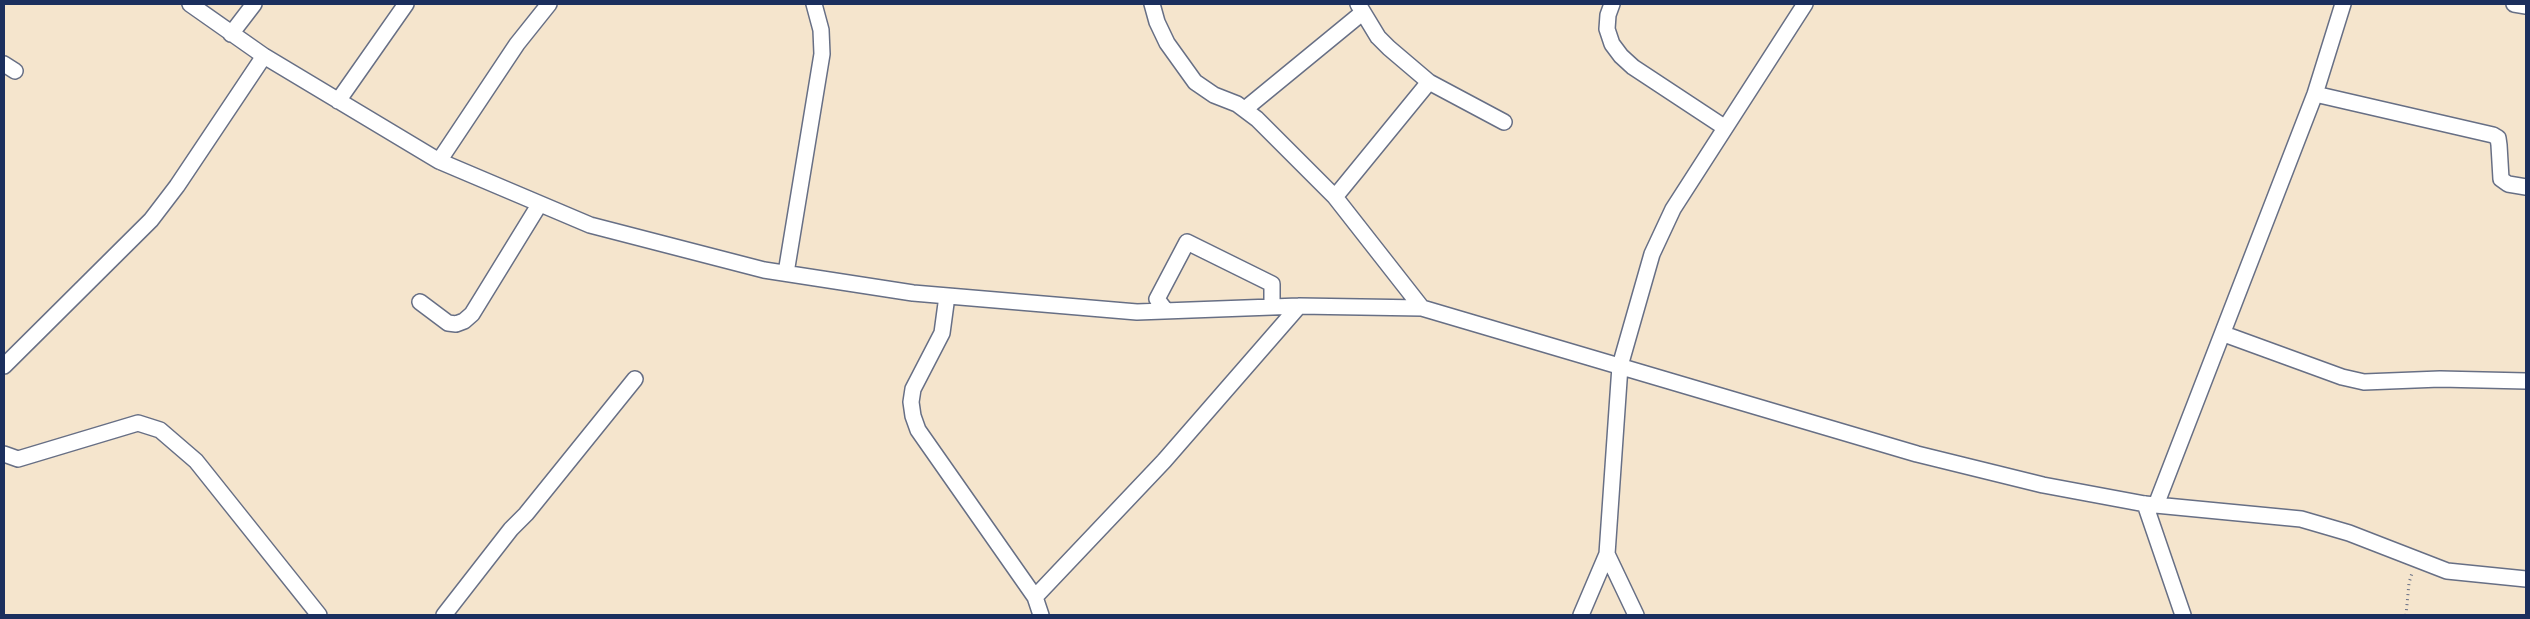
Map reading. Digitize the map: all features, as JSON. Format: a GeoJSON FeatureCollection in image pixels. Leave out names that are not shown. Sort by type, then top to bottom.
{"type":"FeatureCollection","features":[{"type":"Feature","properties":{"kind":"street"},"geometry":{"type":"LineString","coordinates":[[190,4],[264,56],[439,161],[590,225],[764,270],[913,293],[1137,312],[1299,306],[1422,308],[1917,454],[2043,485],[2150,504],[2301,519],[2348,533],[2417,561],[2447,570],[2526,579]]}},
{"type":"Feature","properties":{"kind":"street"},"geometry":{"type":"LineString","coordinates":[[232,34],[254,4]]}},
{"type":"Feature","properties":{"kind":"street"},"geometry":{"type":"LineString","coordinates":[[338,101],[406,4]]}},
{"type":"Feature","properties":{"kind":"street"},"geometry":{"type":"LineString","coordinates":[[439,161],[517,44],[549,4]]}},
{"type":"Feature","properties":{"kind":"street"},"geometry":{"type":"LineString","coordinates":[[786,273],[822,54],[821,30],[814,4]]}},
{"type":"Feature","properties":{"kind":"street"},"geometry":{"type":"LineString","coordinates":[[1152,4],[1157,22],[1168,43],[1195,82],[1245,110],[1257,119],[1335,197],[1422,308]]}},
{"type":"Feature","properties":{"kind":"street"},"geometry":{"type":"LineString","coordinates":[[1612,4],[1608,15],[1607,29],[1612,44],[1620,56],[1633,68],[1724,127]]}},
{"type":"Feature","properties":{"kind":"street"},"geometry":{"type":"LineString","coordinates":[[1581,615],[1607,554],[1620,366],[1652,254],[1660,234],[1724,127],[1805,4]]}},
{"type":"Feature","properties":{"kind":"street"},"geometry":{"type":"LineString","coordinates":[[2183,615],[2150,504],[2224,334],[2315,94],[2343,4]]}},
{"type":"Feature","properties":{"kind":"street"},"geometry":{"type":"LineString","coordinates":[[2514,4],[2526,6]]}},
{"type":"Feature","properties":{"kind":"street"},"geometry":{"type":"LineString","coordinates":[[1245,110],[1360,8],[1389,48],[1429,82],[1504,122]]}},
{"type":"Feature","properties":{"kind":"street"},"geometry":{"type":"LineString","coordinates":[[4,366],[151,220],[177,186],[264,56]]}},
{"type":"Feature","properties":{"kind":"street"},"geometry":{"type":"LineString","coordinates":[[1335,197],[1429,82]]}},
{"type":"Feature","properties":{"kind":"street"},"geometry":{"type":"LineString","coordinates":[[2315,94],[2493,134],[2498,138],[2500,145],[2501,179],[2508,184],[2526,187]]}},
{"type":"Feature","properties":{"kind":"street"},"geometry":{"type":"LineString","coordinates":[[420,302],[448,322],[456,324],[472,314],[539,205]]}},
{"type":"Feature","properties":{"kind":"street"},"geometry":{"type":"LineString","coordinates":[[1166,310],[1157,299],[1187,242],[1272,284],[1272,307]]}},
{"type":"Feature","properties":{"kind":"street"},"geometry":{"type":"LineString","coordinates":[[947,296],[942,333],[913,389],[911,402],[913,416],[918,430],[1035,597],[1041,615]]}},
{"type":"Feature","properties":{"kind":"street"},"geometry":{"type":"LineString","coordinates":[[1035,597],[1164,461],[1299,306]]}},
{"type":"Feature","properties":{"kind":"street"},"geometry":{"type":"LineString","coordinates":[[2224,334],[2342,377],[2364,382],[2440,379],[2526,381]]}},
{"type":"Feature","properties":{"kind":"street"},"geometry":{"type":"LineString","coordinates":[[444,615],[511,529],[526,514],[635,379]]}},
{"type":"Feature","properties":{"kind":"street"},"geometry":{"type":"LineString","coordinates":[[4,454],[18,459],[138,423],[160,430],[196,461],[319,615]]}},
{"type":"Feature","properties":{"kind":"street"},"geometry":{"type":"LineString","coordinates":[[1607,554],[1636,615]]}},
{"type":"Feature","properties":{"kind":"path"},"geometry":{"type":"LineString","coordinates":[[2406,615],[2408,583],[2417,561]]}}]}
